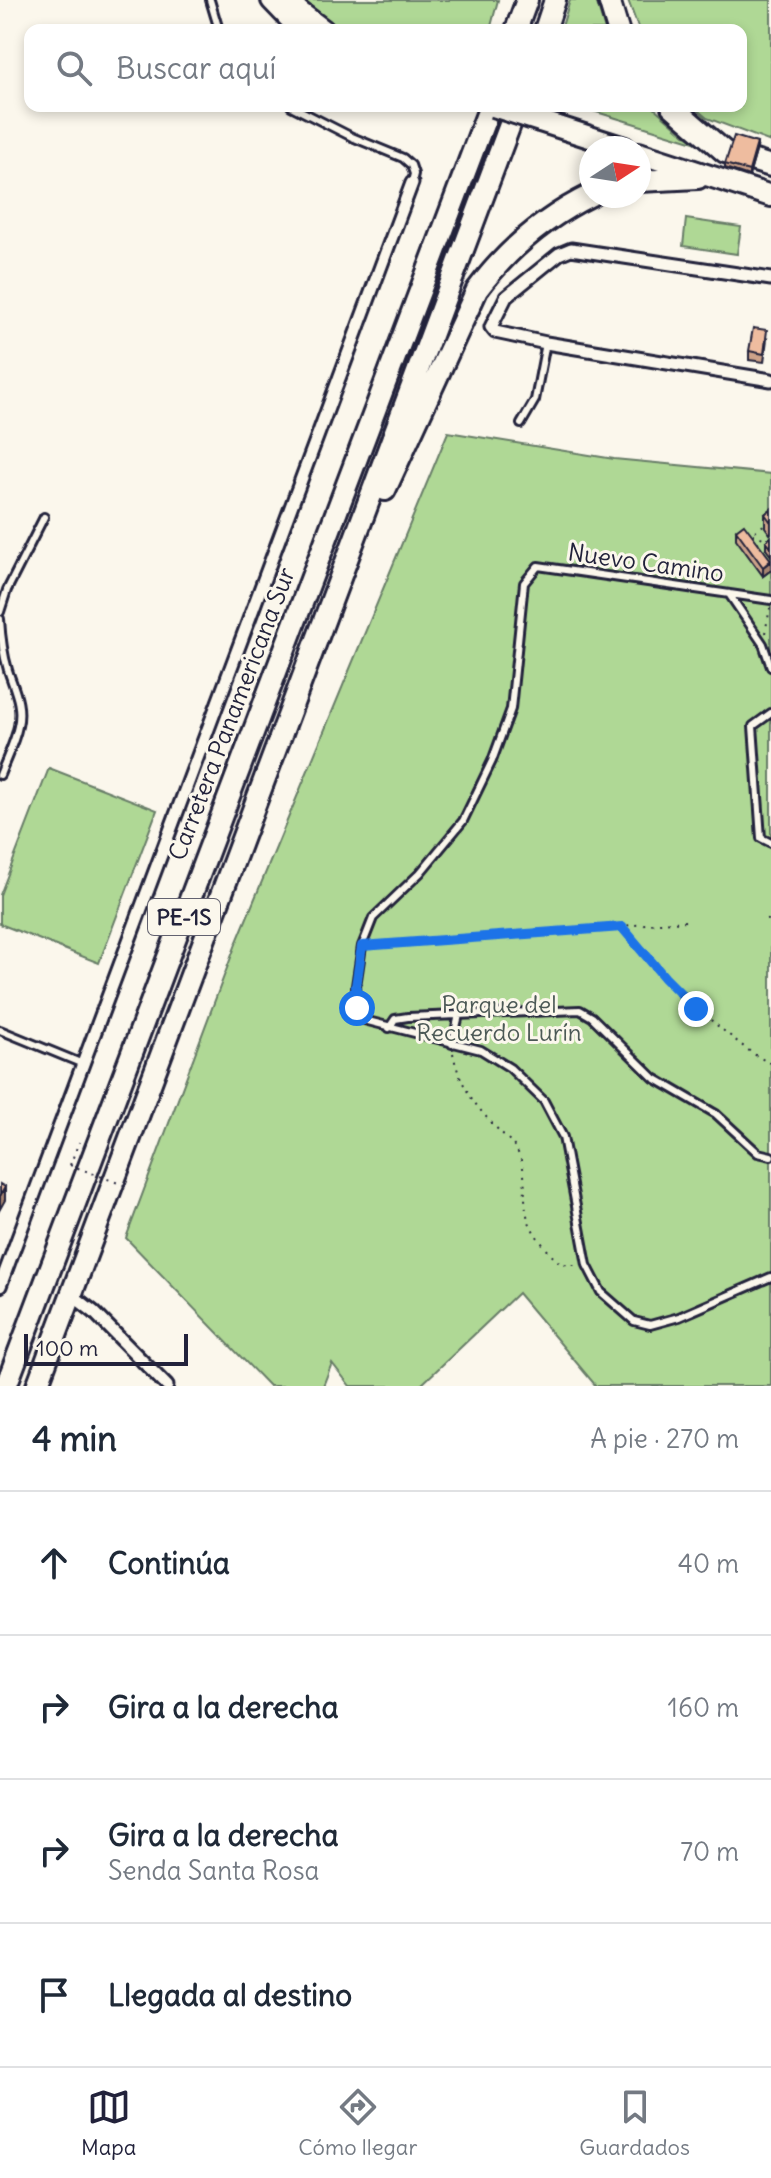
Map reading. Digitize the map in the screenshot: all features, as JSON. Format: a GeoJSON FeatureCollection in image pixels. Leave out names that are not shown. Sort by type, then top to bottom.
{"type":"FeatureCollection","features":[{"type":"Feature","properties":{"kind":"highway"},"geometry":{"type":"LineString","coordinates":[[272,0],[294,24]]}},
{"type":"Feature","properties":{"kind":"highway"},"geometry":{"type":"LineString","coordinates":[[290,0],[298,11],[315,24]]}},
{"type":"Feature","properties":{"kind":"highway"},"geometry":{"type":"LineString","coordinates":[[509,24],[514,0]]}},
{"type":"Feature","properties":{"kind":"highway"},"geometry":{"type":"LineString","coordinates":[[518,24],[527,0]]}},
{"type":"Feature","properties":{"kind":"highway"},"geometry":{"type":"LineString","coordinates":[[547,24],[555,0]]}},
{"type":"Feature","properties":{"kind":"highway"},"geometry":{"type":"LineString","coordinates":[[609,0],[616,24]]}},
{"type":"Feature","properties":{"kind":"highway","name":"Carretera Panamericana Sur"},"geometry":{"type":"LineString","coordinates":[[6,1386],[489,112]]}},
{"type":"Feature","properties":{"kind":"highway","name":"PE-1S"},"geometry":{"type":"LineString","coordinates":[[37,1386],[515,112]]}},
{"type":"Feature","properties":{"kind":"highway"},"geometry":{"type":"LineString","coordinates":[[539,112],[596,136]]}},
{"type":"Feature","properties":{"kind":"highway"},"geometry":{"type":"LineString","coordinates":[[679,112],[725,152],[771,166]]}},
{"type":"Feature","properties":{"kind":"highway"},"geometry":{"type":"LineString","coordinates":[[651,157],[771,196]]}},
{"type":"Feature","properties":{"kind":"highway"},"geometry":{"type":"LineString","coordinates":[[651,180],[686,177],[730,182]]}},
{"type":"Feature","properties":{"kind":"highway"},"geometry":{"type":"LineString","coordinates":[[340,575],[388,485],[477,290],[493,269],[544,221],[579,202]]}},
{"type":"Feature","properties":{"kind":"street"},"geometry":{"type":"LineString","coordinates":[[0,1286],[4,1263],[83,1064],[412,183]]}},
{"type":"Feature","properties":{"kind":"street"},"geometry":{"type":"LineString","coordinates":[[771,279],[571,249],[506,297],[491,327],[495,332],[546,343],[771,380]]}},
{"type":"Feature","properties":{"kind":"street"},"geometry":{"type":"LineString","coordinates":[[72,1295],[94,1312],[167,1386]]}},
{"type":"Feature","properties":{"kind":"lane"},"geometry":{"type":"LineString","coordinates":[[210,0],[217,24]]}},
{"type":"Feature","properties":{"kind":"lane"},"geometry":{"type":"LineString","coordinates":[[303,112],[403,158],[411,165],[414,174],[412,183]]}},
{"type":"Feature","properties":{"kind":"lane"},"geometry":{"type":"LineString","coordinates":[[521,424],[535,400],[546,343]]}},
{"type":"Feature","properties":{"kind":"lane"},"geometry":{"type":"LineString","coordinates":[[0,612],[7,590],[44,517]]}},
{"type":"Feature","properties":{"kind":"lane","name":"Nuevo Camino"},"geometry":{"type":"LineString","coordinates":[[362,946],[373,918],[420,873],[463,821],[492,761],[511,709],[524,583],[538,566],[771,601]]}},
{"type":"Feature","properties":{"kind":"lane"},"geometry":{"type":"LineString","coordinates":[[729,593],[763,644],[771,667]]}},
{"type":"Feature","properties":{"kind":"lane"},"geometry":{"type":"LineString","coordinates":[[0,619],[1,642],[9,673],[18,692],[19,715],[0,775]]}},
{"type":"Feature","properties":{"kind":"lane"},"geometry":{"type":"LineString","coordinates":[[771,713],[753,726],[761,838],[771,843]]}},
{"type":"Feature","properties":{"kind":"lane"},"geometry":{"type":"LineString","coordinates":[[362,946],[356,986],[357,1008],[364,1020],[481,1050],[510,1068],[544,1101],[563,1137],[587,1265],[601,1292],[618,1309],[634,1321],[650,1325],[679,1317],[771,1277]]}},
{"type":"Feature","properties":{"kind":"lane"},"geometry":{"type":"LineString","coordinates":[[389,1028],[395,1019],[580,1010],[592,1017],[654,1078],[716,1114],[758,1153],[771,1156]]}},
{"type":"Feature","properties":{"kind":"lane"},"geometry":{"type":"LineString","coordinates":[[452,1044],[459,1015]]}},
{"type":"Feature","properties":{"kind":"lane"},"geometry":{"type":"LineString","coordinates":[[0,1030],[83,1064]]}},
{"type":"Feature","properties":{"kind":"path"},"geometry":{"type":"LineString","coordinates":[[752,533],[771,520]]}},
{"type":"Feature","properties":{"kind":"path"},"geometry":{"type":"LineString","coordinates":[[752,533],[770,539]]}},
{"type":"Feature","properties":{"kind":"path"},"geometry":{"type":"LineString","coordinates":[[752,533],[765,552]]}},
{"type":"Feature","properties":{"kind":"path"},"geometry":{"type":"LineString","coordinates":[[763,644],[771,601]]}},
{"type":"Feature","properties":{"kind":"path"},"geometry":{"type":"LineString","coordinates":[[766,920],[771,919]]}},
{"type":"Feature","properties":{"kind":"path"},"geometry":{"type":"LineString","coordinates":[[362,946],[686,921]]}},
{"type":"Feature","properties":{"kind":"path"},"geometry":{"type":"LineString","coordinates":[[622,927],[696,1009],[759,1058],[771,1063]]}},
{"type":"Feature","properties":{"kind":"path"},"geometry":{"type":"LineString","coordinates":[[452,1044],[458,1075],[473,1099],[514,1146],[522,1161],[526,1176],[526,1213],[537,1238],[552,1258],[562,1265],[587,1265]]}},
{"type":"Feature","properties":{"kind":"path"},"geometry":{"type":"LineString","coordinates":[[79,1142],[70,1165],[129,1187]]}},
{"type":"Feature","properties":{"kind":"green space"},"geometry":{"type":"Polygon","coordinates":[[[304,0],[498,0],[492,24],[332,24],[304,0]]]}},
{"type":"Feature","properties":{"kind":"green space"},"geometry":{"type":"Polygon","coordinates":[[[570,0],[596,0],[603,24],[563,24],[570,0]]]}},
{"type":"Feature","properties":{"kind":"green space"},"geometry":{"type":"Polygon","coordinates":[[[628,0],[771,0],[771,142],[707,118],[700,112],[747,112],[747,24],[637,24],[628,0]]]}},
{"type":"Feature","properties":{"kind":"green space"},"geometry":{"type":"Polygon","coordinates":[[[597,112],[659,112],[685,135],[704,145],[597,112]]]}},
{"type":"Feature","properties":{"kind":"green space"},"geometry":{"type":"Polygon","coordinates":[[[686,219],[741,227],[737,254],[683,246],[686,219]]]}},
{"type":"Feature","properties":{"kind":"green space","name":"Parque del Recuerdo Lurín"},"geometry":{"type":"Polygon","coordinates":[[[448,432],[614,459],[771,474],[771,1386],[596,1386],[518,1293],[420,1386],[350,1386],[332,1363],[323,1386],[269,1386],[126,1238],[236,944],[448,432]]]}},
{"type":"Feature","properties":{"kind":"green space"},"geometry":{"type":"Polygon","coordinates":[[[49,768],[157,810],[99,963],[0,924],[0,895],[49,768]]]}},
{"type":"Feature","properties":{"kind":"building"},"geometry":{"type":"Polygon","coordinates":[[[734,136],[757,143],[749,171],[725,164],[734,136]]]}},
{"type":"Feature","properties":{"kind":"building"},"geometry":{"type":"Polygon","coordinates":[[[753,328],[767,330],[764,354],[749,351],[753,328]]]}},
{"type":"Feature","properties":{"kind":"building"},"geometry":{"type":"Polygon","coordinates":[[[744,524],[771,560],[763,567],[736,530],[744,524]]]}},
{"type":"Feature","properties":{"kind":"route"},"geometry":{"type":"LineString","coordinates":[[357,1008],[356,986],[362,946],[622,927],[696,1009]]}}]}
